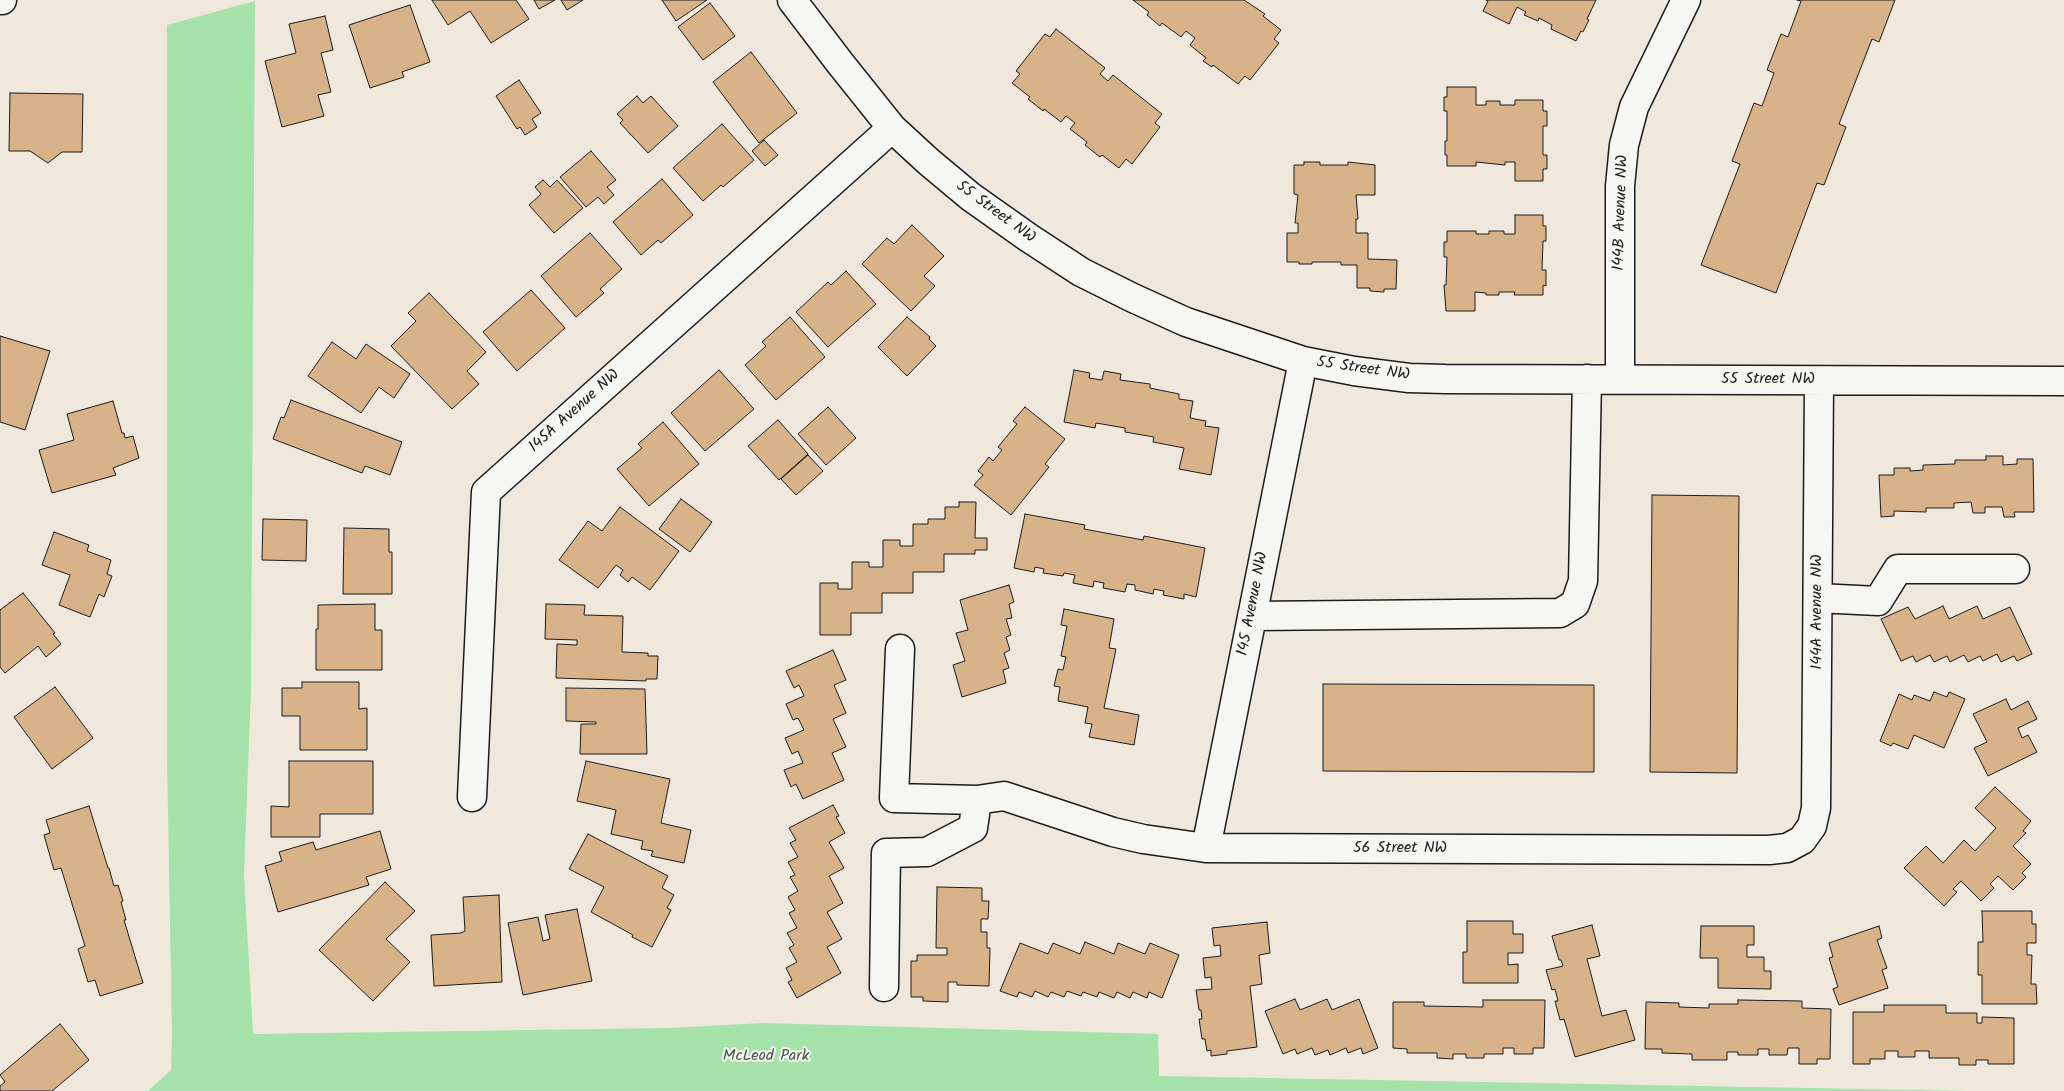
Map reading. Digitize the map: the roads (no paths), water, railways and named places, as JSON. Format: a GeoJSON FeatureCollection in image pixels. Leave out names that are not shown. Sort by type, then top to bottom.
{"type":"FeatureCollection","features":[{"type":"Feature","properties":{"kind":"street","name":"55 Street NW"},"geometry":{"type":"LineString","coordinates":[[792,0],[892,128],[971,197],[1029,238],[1082,272],[1186,322],[1303,361],[1354,371],[1409,378],[2064,381]]}},
{"type":"Feature","properties":{"kind":"street","name":"144B Avenue NW"},"geometry":{"type":"LineString","coordinates":[[1620,379],[1620,186],[1624,145],[1634,107],[1686,0]]}},
{"type":"Feature","properties":{"kind":"street","name":"145A Avenue NW"},"geometry":{"type":"LineString","coordinates":[[472,797],[486,492],[892,128]]}},
{"type":"Feature","properties":{"kind":"street","name":"145 Avenue NW"},"geometry":{"type":"LineString","coordinates":[[1206,848],[1303,361]]}},
{"type":"Feature","properties":{"kind":"street"},"geometry":{"type":"LineString","coordinates":[[1252,616],[1560,613],[1575,604],[1583,580],[1587,379]]}},
{"type":"Feature","properties":{"kind":"street","name":"144A Avenue NW"},"geometry":{"type":"LineString","coordinates":[[1802,840],[1812,826],[1816,808],[1819,380]]}},
{"type":"Feature","properties":{"kind":"street"},"geometry":{"type":"LineString","coordinates":[[1818,598],[1878,601],[1898,569],[2016,568]]}},
{"type":"Feature","properties":{"kind":"street"},"geometry":{"type":"LineString","coordinates":[[884,987],[886,853],[927,852],[973,828],[977,800],[894,798],[900,649]]}},
{"type":"Feature","properties":{"kind":"street","name":"56 Street NW"},"geometry":{"type":"LineString","coordinates":[[977,800],[1004,796],[1113,832],[1143,839],[1206,848],[1769,850],[1787,848],[1802,840]]}},
{"type":"Feature","properties":{"kind":"park label","name":"McLeod Park"},"geometry":{"type":"Point","coordinates":[766,1057]}}]}
